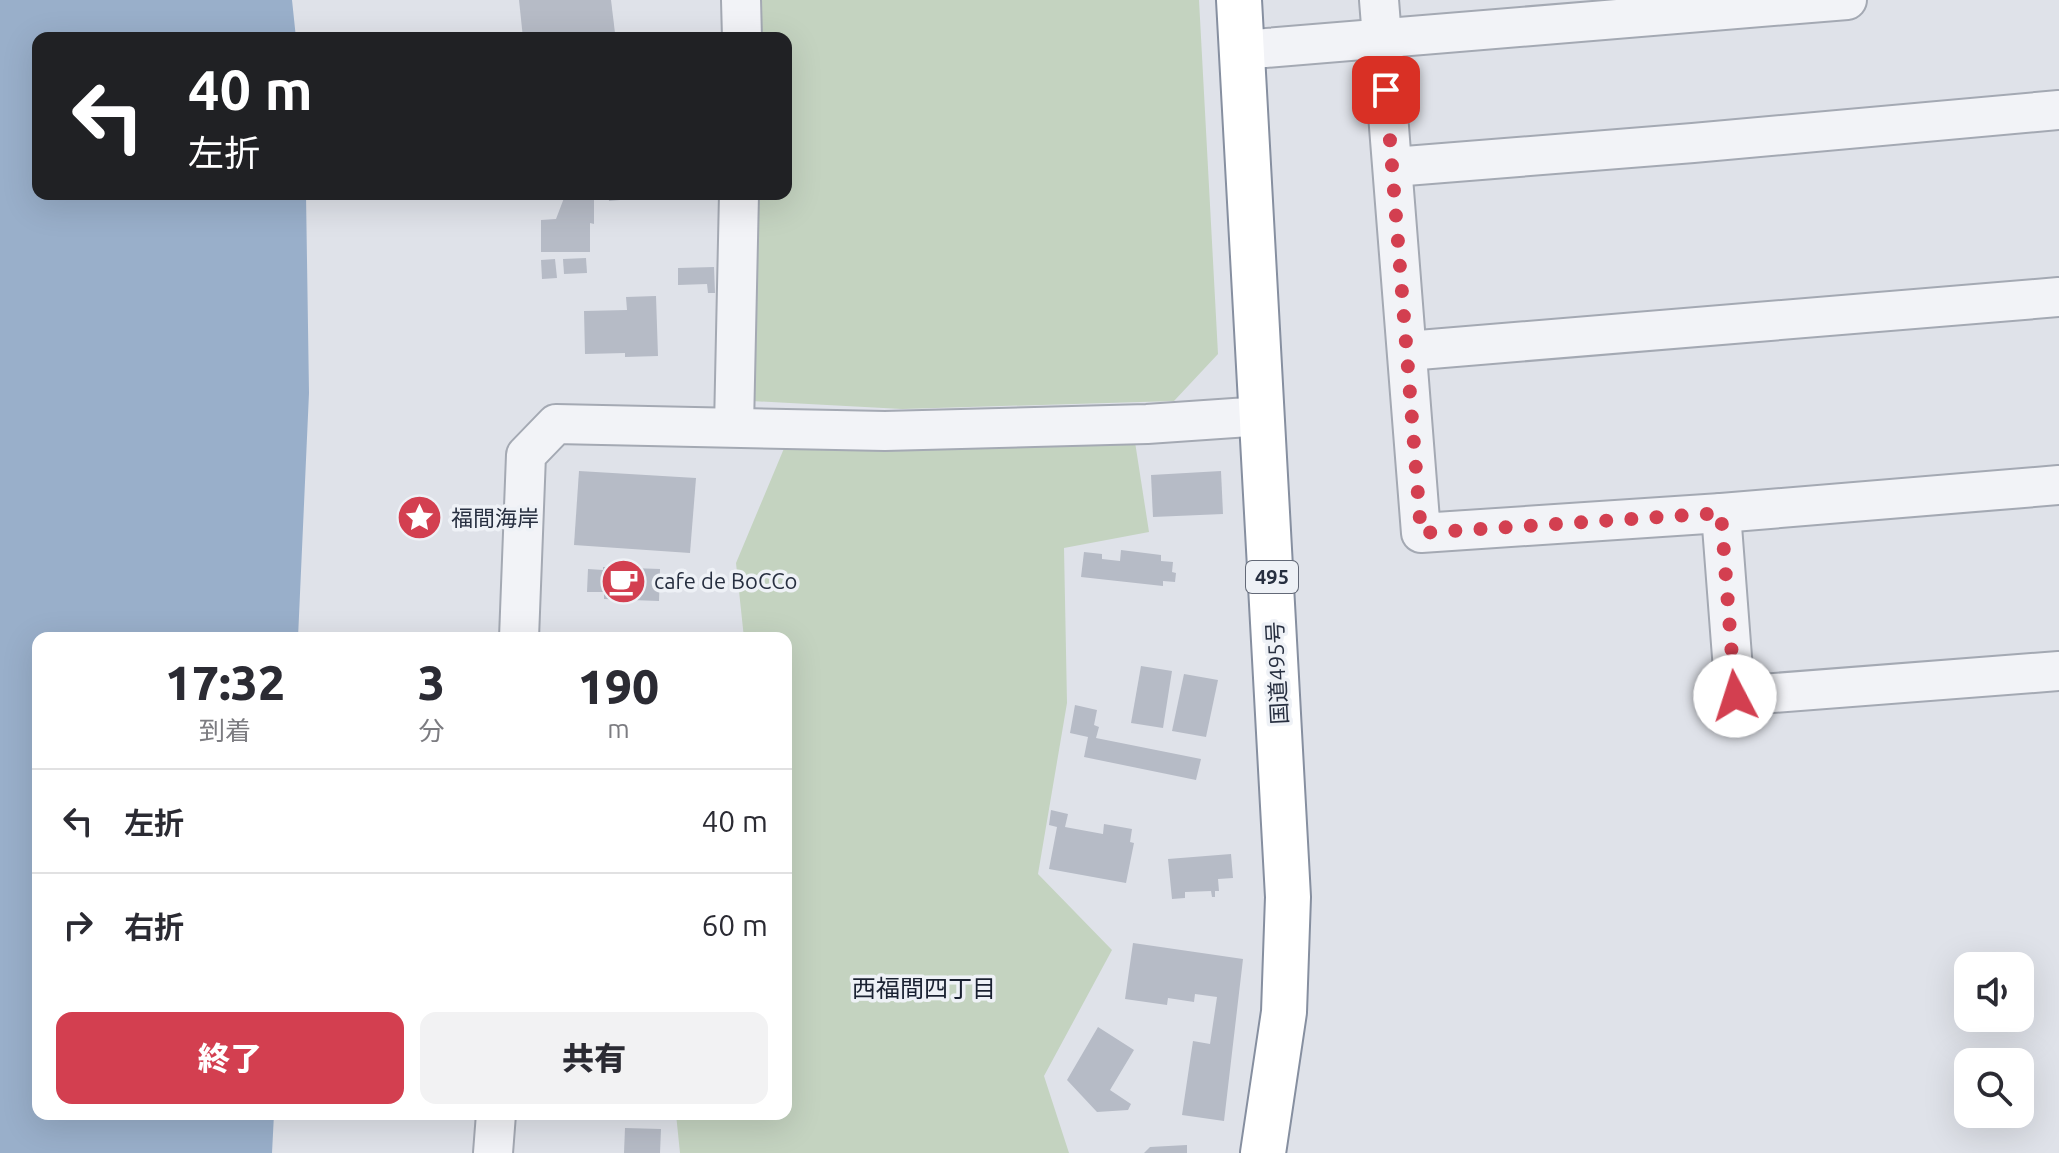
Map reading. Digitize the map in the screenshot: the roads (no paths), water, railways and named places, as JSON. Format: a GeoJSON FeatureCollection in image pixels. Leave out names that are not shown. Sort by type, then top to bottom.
{"type":"FeatureCollection","features":[{"type":"Feature","properties":{"kind":"highway","name":"国道495号"},"geometry":{"type":"LineString","coordinates":[[1239,0],[1288,897],[1284,1012],[1263,1153]]}},
{"type":"Feature","properties":{"kind":"street"},"geometry":{"type":"LineString","coordinates":[[741,0],[742,32]]}},
{"type":"Feature","properties":{"kind":"street"},"geometry":{"type":"LineString","coordinates":[[1379,0],[1421,533],[1721,513],[2059,485]]}},
{"type":"Feature","properties":{"kind":"street"},"geometry":{"type":"LineString","coordinates":[[1242,50],[1847,0]]}},
{"type":"Feature","properties":{"kind":"street"},"geometry":{"type":"LineString","coordinates":[[1393,167],[2059,110]]}},
{"type":"Feature","properties":{"kind":"street"},"geometry":{"type":"LineString","coordinates":[[734,427],[739,200]]}},
{"type":"Feature","properties":{"kind":"street"},"geometry":{"type":"LineString","coordinates":[[1407,351],[2059,297]]}},
{"type":"Feature","properties":{"kind":"street"},"geometry":{"type":"LineString","coordinates":[[519,632],[526,455],[556,424],[885,431],[1147,424],[1263,416]]}},
{"type":"Feature","properties":{"kind":"street"},"geometry":{"type":"LineString","coordinates":[[1721,513],[1735,696],[2059,671]]}},
{"type":"Feature","properties":{"kind":"street"},"geometry":{"type":"LineString","coordinates":[[493,1153],[496,1120]]}},
{"type":"Feature","properties":{"kind":"water"},"geometry":{"type":"Polygon","coordinates":[[[0,0],[292,0],[295,32],[32,32],[32,200],[306,200],[309,393],[298,632],[32,632],[32,1120],[274,1120],[272,1153],[0,1153],[0,0]]]}},
{"type":"Feature","properties":{"kind":"place","name":"福間海岸"},"geometry":{"type":"Point","coordinates":[420,518]}},
{"type":"Feature","properties":{"kind":"place","name":"cafe de BoCCo"},"geometry":{"type":"Point","coordinates":[623,581]}},
{"type":"Feature","properties":{"kind":"district","name":"西福間四丁目"},"geometry":{"type":"Point","coordinates":[924,989]}}]}
